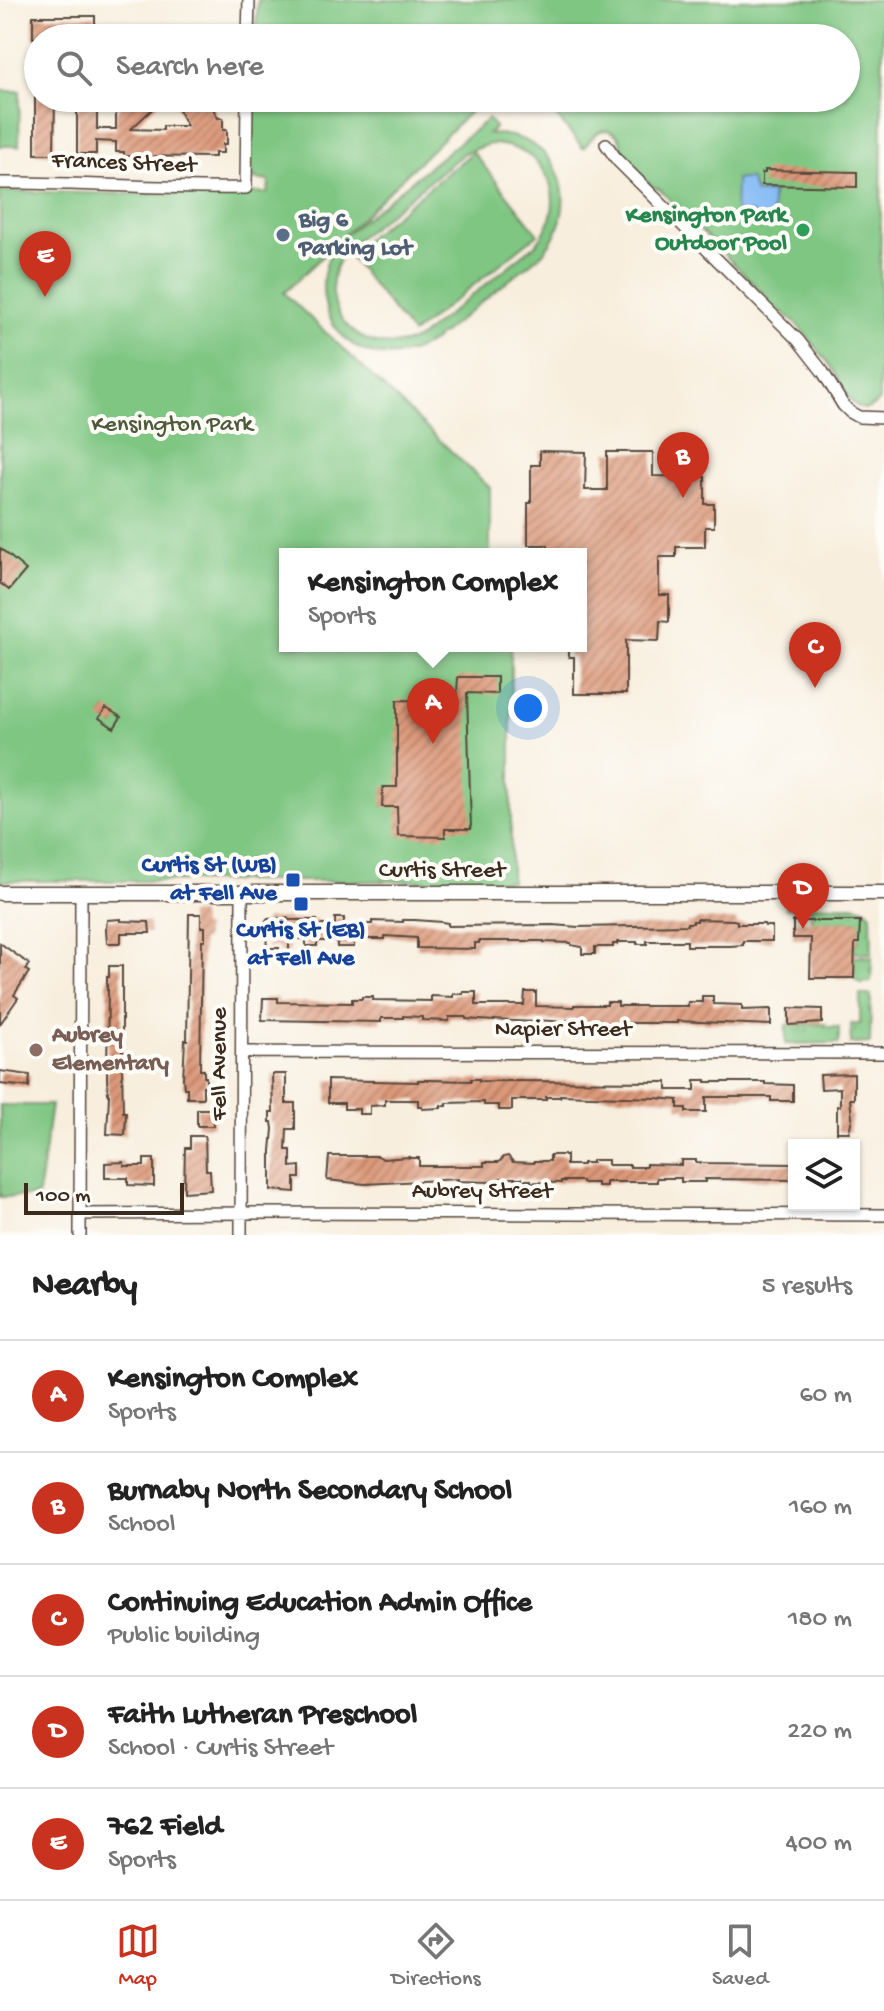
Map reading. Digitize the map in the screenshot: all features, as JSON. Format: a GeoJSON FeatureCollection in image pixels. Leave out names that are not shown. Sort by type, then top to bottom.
{"type":"FeatureCollection","features":[{"type":"Feature","properties":{"kind":"street"},"geometry":{"type":"LineString","coordinates":[[248,24],[249,0]]}},
{"type":"Feature","properties":{"kind":"street","name":"Frances Street"},"geometry":{"type":"LineString","coordinates":[[0,183],[246,188],[247,112]]}},
{"type":"Feature","properties":{"kind":"street"},"geometry":{"type":"LineString","coordinates":[[606,144],[617,160],[798,340],[850,412],[859,417],[884,418]]}},
{"type":"Feature","properties":{"kind":"street","name":"Curtis Street"},"geometry":{"type":"LineString","coordinates":[[0,893],[884,893]]}},
{"type":"Feature","properties":{"kind":"street"},"geometry":{"type":"LineString","coordinates":[[80,1235],[81,894]]}},
{"type":"Feature","properties":{"kind":"street","name":"Fell Avenue"},"geometry":{"type":"LineString","coordinates":[[241,1235],[242,894]]}},
{"type":"Feature","properties":{"kind":"street","name":"Napier Street"},"geometry":{"type":"LineString","coordinates":[[242,1052],[884,1053]]}},
{"type":"Feature","properties":{"kind":"street","name":"Aubrey Street"},"geometry":{"type":"LineString","coordinates":[[80,1214],[884,1215]]}},
{"type":"Feature","properties":{"kind":"green space"},"geometry":{"type":"Polygon","coordinates":[[[258,0],[879,0],[883,11],[879,400],[864,409],[853,403],[831,367],[799,327],[770,304],[764,294],[659,189],[653,188],[623,157],[620,140],[615,133],[607,130],[600,132],[583,148],[553,112],[860,112],[860,24],[256,24],[258,0]]]}},
{"type":"Feature","properties":{"kind":"green space"},"geometry":{"type":"Polygon","coordinates":[[[0,91],[20,91],[19,146],[0,146],[0,91]]]}},
{"type":"Feature","properties":{"kind":"green space","name":"Kensington Park"},"geometry":{"type":"Polygon","coordinates":[[[251,112],[470,112],[342,237],[488,119],[495,127],[488,134],[512,136],[532,144],[548,157],[558,173],[563,192],[562,212],[556,233],[543,253],[433,341],[410,353],[387,356],[366,351],[348,340],[334,325],[325,304],[323,281],[329,256],[326,253],[284,293],[490,488],[490,548],[279,548],[279,652],[511,652],[511,881],[0,881],[0,191],[268,193],[269,181],[254,179],[251,167],[251,112]],[[489,144],[464,153],[350,245],[334,273],[336,308],[344,322],[369,341],[402,344],[419,338],[535,245],[552,211],[552,194],[548,178],[526,154],[489,144]]]}},
{"type":"Feature","properties":{"kind":"green space"},"geometry":{"type":"Polygon","coordinates":[[[473,152],[538,234],[412,334],[348,254],[473,152]]]}},
{"type":"Feature","properties":{"kind":"green space"},"geometry":{"type":"Polygon","coordinates":[[[854,905],[865,908],[871,914],[872,953],[854,953],[855,943],[859,942],[859,921],[811,922],[811,909],[786,909],[786,906],[854,905]]]}},
{"type":"Feature","properties":{"kind":"green space"},"geometry":{"type":"Polygon","coordinates":[[[872,956],[871,982],[860,983],[854,978],[854,957],[872,956]]]}},
{"type":"Feature","properties":{"kind":"green space"},"geometry":{"type":"Polygon","coordinates":[[[860,995],[871,995],[870,1043],[851,1044],[851,1024],[860,1024],[860,995]]]}},
{"type":"Feature","properties":{"kind":"green space"},"geometry":{"type":"Polygon","coordinates":[[[826,1024],[826,1027],[839,1027],[839,1043],[786,1044],[786,1025],[826,1024]]]}},
{"type":"Feature","properties":{"kind":"green space"},"geometry":{"type":"Polygon","coordinates":[[[0,1105],[51,1105],[38,1196],[0,1197],[0,1105]]]}},
{"type":"Feature","properties":{"kind":"water"},"geometry":{"type":"Polygon","coordinates":[[[736,179],[750,179],[755,193],[772,193],[772,227],[758,227],[752,213],[735,213],[736,179]]]}},
{"type":"Feature","properties":{"kind":"building"},"geometry":{"type":"Polygon","coordinates":[[[33,16],[95,16],[95,24],[33,24],[33,16]]]}},
{"type":"Feature","properties":{"kind":"building"},"geometry":{"type":"Polygon","coordinates":[[[35,112],[55,112],[54,154],[35,154],[35,112]]]}},
{"type":"Feature","properties":{"kind":"building"},"geometry":{"type":"Polygon","coordinates":[[[77,112],[97,112],[97,129],[116,129],[116,112],[149,112],[131,129],[163,130],[163,126],[187,126],[180,112],[215,112],[218,118],[223,118],[223,130],[227,130],[223,153],[215,153],[215,157],[124,156],[124,152],[116,152],[116,142],[96,141],[96,154],[77,154],[77,112]]]}},
{"type":"Feature","properties":{"kind":"building"},"geometry":{"type":"Polygon","coordinates":[[[765,170],[857,172],[857,187],[762,185],[765,170]]]}},
{"type":"Feature","properties":{"kind":"building"},"geometry":{"type":"Polygon","coordinates":[[[540,451],[586,452],[585,490],[607,490],[607,452],[653,452],[653,476],[705,477],[705,504],[714,504],[714,527],[705,527],[705,547],[676,547],[676,557],[659,557],[659,595],[669,595],[669,622],[660,621],[659,641],[626,640],[626,694],[574,694],[574,657],[569,657],[569,652],[587,652],[587,548],[528,545],[531,465],[540,465],[540,451]]]}},
{"type":"Feature","properties":{"kind":"building"},"geometry":{"type":"Polygon","coordinates":[[[0,548],[26,570],[9,590],[0,583],[0,548]]]}},
{"type":"Feature","properties":{"kind":"building"},"geometry":{"type":"Polygon","coordinates":[[[458,677],[497,677],[497,694],[467,693],[471,829],[445,829],[445,837],[398,836],[397,807],[382,807],[383,787],[397,787],[397,700],[454,701],[458,677]]]}},
{"type":"Feature","properties":{"kind":"building"},"geometry":{"type":"Polygon","coordinates":[[[106,708],[121,717],[114,728],[99,718],[106,708]]]}},
{"type":"Feature","properties":{"kind":"building"},"geometry":{"type":"Polygon","coordinates":[[[189,914],[201,914],[201,927],[205,927],[205,940],[202,940],[200,1070],[204,1070],[206,1077],[203,1098],[187,1098],[183,1079],[187,1040],[189,914]]]}},
{"type":"Feature","properties":{"kind":"building"},"geometry":{"type":"Polygon","coordinates":[[[335,918],[344,918],[344,924],[415,920],[448,923],[448,926],[578,927],[687,925],[697,919],[733,920],[737,924],[772,926],[772,941],[743,941],[743,945],[730,946],[687,946],[687,941],[647,941],[647,944],[617,942],[613,947],[595,947],[595,954],[582,954],[582,947],[571,943],[544,941],[479,941],[475,943],[475,949],[417,948],[417,938],[385,936],[385,939],[354,939],[354,947],[337,947],[337,941],[317,941],[317,946],[306,946],[306,939],[289,939],[289,953],[279,953],[279,948],[267,948],[267,919],[317,920],[317,925],[335,925],[335,918]]]}},
{"type":"Feature","properties":{"kind":"building"},"geometry":{"type":"Polygon","coordinates":[[[107,920],[149,922],[150,933],[121,933],[121,943],[107,943],[107,920]]]}},
{"type":"Feature","properties":{"kind":"building"},"geometry":{"type":"Polygon","coordinates":[[[793,921],[860,921],[859,943],[855,943],[854,978],[810,978],[811,938],[793,938],[793,921]]]}},
{"type":"Feature","properties":{"kind":"building"},"geometry":{"type":"Polygon","coordinates":[[[0,943],[29,964],[26,970],[29,972],[14,995],[18,998],[0,1024],[0,943]]]}},
{"type":"Feature","properties":{"kind":"building"},"geometry":{"type":"Polygon","coordinates":[[[109,966],[122,966],[122,1052],[131,1053],[131,1066],[122,1066],[125,1135],[107,1134],[109,966]]]}},
{"type":"Feature","properties":{"kind":"building"},"geometry":{"type":"Polygon","coordinates":[[[476,992],[476,1005],[524,1005],[525,992],[536,992],[536,1006],[574,1007],[607,1005],[607,1002],[618,1002],[618,1006],[688,1006],[688,1002],[702,1002],[702,996],[713,996],[713,1004],[742,1005],[742,1010],[771,1009],[771,1025],[677,1021],[494,1021],[466,1017],[449,1017],[449,1021],[403,1016],[381,1018],[381,1022],[262,1020],[263,998],[278,998],[278,1002],[352,1003],[352,999],[362,997],[431,1001],[431,996],[453,997],[453,994],[476,992]]]}},
{"type":"Feature","properties":{"kind":"building"},"geometry":{"type":"Polygon","coordinates":[[[789,1008],[822,1009],[822,1023],[789,1025],[789,1008]]]}},
{"type":"Feature","properties":{"kind":"building"},"geometry":{"type":"Polygon","coordinates":[[[0,1071],[30,1075],[29,1087],[0,1084],[0,1071]]]}},
{"type":"Feature","properties":{"kind":"building"},"geometry":{"type":"Polygon","coordinates":[[[272,1074],[286,1074],[286,1103],[295,1103],[295,1129],[287,1129],[286,1150],[291,1150],[291,1167],[300,1166],[300,1178],[295,1178],[295,1192],[271,1190],[272,1074]]]}},
{"type":"Feature","properties":{"kind":"building"},"geometry":{"type":"Polygon","coordinates":[[[854,1074],[849,1132],[837,1132],[840,1088],[821,1089],[820,1075],[854,1074]]]}},
{"type":"Feature","properties":{"kind":"building"},"geometry":{"type":"Polygon","coordinates":[[[471,1079],[667,1082],[667,1090],[695,1090],[695,1080],[765,1082],[793,1085],[793,1101],[771,1101],[771,1097],[706,1097],[706,1112],[686,1112],[686,1108],[678,1108],[678,1100],[656,1098],[560,1095],[546,1097],[546,1100],[512,1100],[512,1110],[499,1110],[499,1105],[484,1105],[484,1102],[447,1103],[441,1108],[422,1109],[418,1106],[418,1100],[385,1100],[385,1105],[370,1106],[370,1114],[359,1114],[359,1109],[344,1109],[344,1103],[328,1103],[328,1080],[418,1082],[471,1079]]]}},
{"type":"Feature","properties":{"kind":"building"},"geometry":{"type":"Polygon","coordinates":[[[197,1109],[212,1109],[213,1126],[197,1126],[197,1109]]]}},
{"type":"Feature","properties":{"kind":"building"},"geometry":{"type":"Polygon","coordinates":[[[190,1136],[205,1136],[206,1170],[210,1170],[211,1190],[184,1192],[185,1148],[190,1148],[190,1136]]]}},
{"type":"Feature","properties":{"kind":"building"},"geometry":{"type":"Polygon","coordinates":[[[550,1155],[566,1155],[566,1165],[582,1165],[592,1163],[592,1160],[608,1160],[608,1165],[630,1167],[681,1165],[681,1160],[696,1160],[696,1163],[788,1164],[788,1180],[705,1179],[705,1182],[681,1182],[681,1178],[657,1178],[657,1182],[606,1182],[606,1186],[582,1181],[531,1182],[522,1178],[502,1178],[490,1182],[458,1179],[365,1184],[327,1180],[329,1156],[419,1158],[419,1166],[484,1166],[484,1162],[499,1162],[508,1156],[513,1162],[550,1161],[550,1155]]]}},
{"type":"Feature","properties":{"kind":"building"},"geometry":{"type":"Polygon","coordinates":[[[144,1159],[154,1159],[154,1186],[128,1185],[128,1178],[105,1178],[105,1163],[124,1162],[124,1166],[144,1166],[144,1159]]]}},
{"type":"Feature","properties":{"kind":"place","name":"Kensington Park Outdoor Pool"},"geometry":{"type":"Point","coordinates":[803,230]}},
{"type":"Feature","properties":{"kind":"place","name":"Big 6 Parking Lot"},"geometry":{"type":"Point","coordinates":[283,235]}},
{"type":"Feature","properties":{"kind":"place","name":"762 Field"},"geometry":{"type":"Point","coordinates":[45,297]}},
{"type":"Feature","properties":{"kind":"place","name":"Burnaby North Secondary School"},"geometry":{"type":"Point","coordinates":[683,498]}},
{"type":"Feature","properties":{"kind":"place","name":"Continuing Education Admin Office"},"geometry":{"type":"Point","coordinates":[815,688]}},
{"type":"Feature","properties":{"kind":"place","name":"Kensington Complex"},"geometry":{"type":"Point","coordinates":[433,744]}},
{"type":"Feature","properties":{"kind":"place","name":"Curtis St (WB) at Fell Ave"},"geometry":{"type":"Point","coordinates":[293,880]}},
{"type":"Feature","properties":{"kind":"place","name":"Curtis St (EB) at Fell Ave"},"geometry":{"type":"Point","coordinates":[301,904]}},
{"type":"Feature","properties":{"kind":"place","name":"Faith Lutheran Preschool"},"geometry":{"type":"Point","coordinates":[803,929]}},
{"type":"Feature","properties":{"kind":"place","name":"Aubrey Elementary"},"geometry":{"type":"Point","coordinates":[36,1050]}}]}
